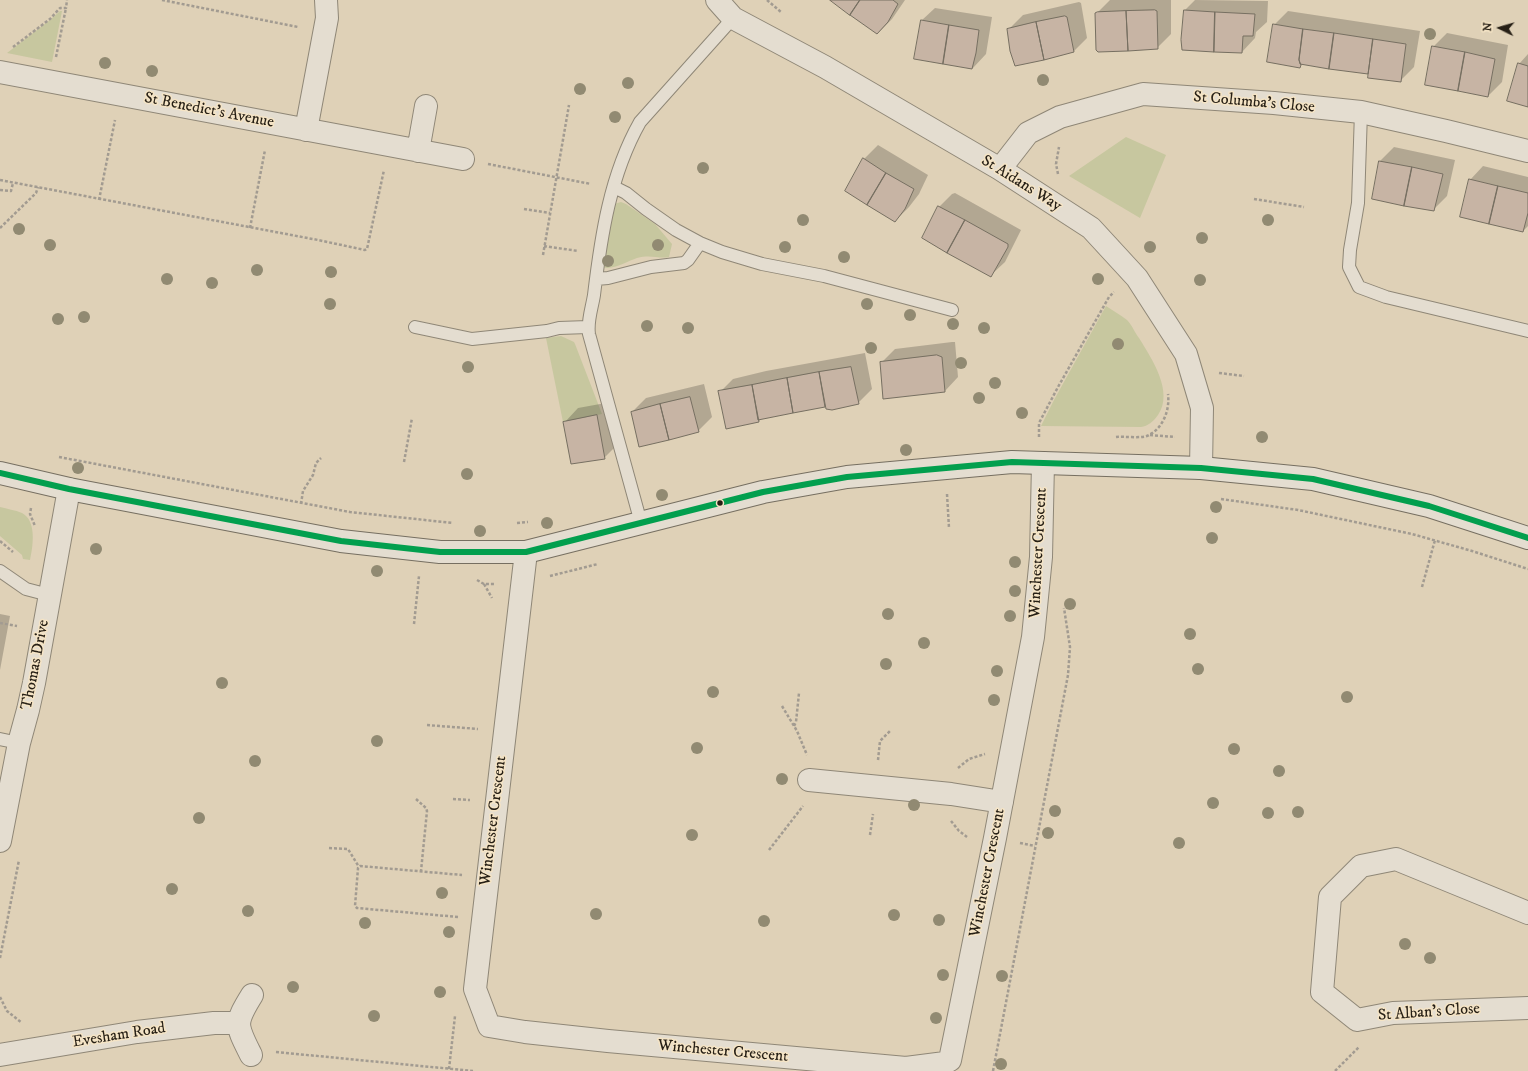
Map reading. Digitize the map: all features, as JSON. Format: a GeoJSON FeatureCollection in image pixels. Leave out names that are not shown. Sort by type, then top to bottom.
{"type":"FeatureCollection","features":[{"type":"Feature","properties":{"kind":"street"},"geometry":{"type":"LineString","coordinates":[[306,130],[327,18],[326,0]]}},
{"type":"Feature","properties":{"kind":"street","name":"St Aidans Way"},"geometry":{"type":"LineString","coordinates":[[717,0],[733,18],[825,67],[1000,169],[1091,228],[1137,278],[1186,354],[1202,408],[1201,468]]}},
{"type":"Feature","properties":{"kind":"street","name":"St Benedict's Avenue"},"geometry":{"type":"LineString","coordinates":[[0,72],[473,161]]}},
{"type":"Feature","properties":{"kind":"street","name":"St Columba's Close"},"geometry":{"type":"LineString","coordinates":[[1000,169],[1028,133],[1060,117],[1143,94],[1274,103],[1361,112],[1528,151]]}},
{"type":"Feature","properties":{"kind":"street"},"geometry":{"type":"LineString","coordinates":[[418,151],[426,106]]}},
{"type":"Feature","properties":{"kind":"street"},"geometry":{"type":"LineString","coordinates":[[0,473],[69,488],[341,541],[440,552],[526,552],[763,492],[847,477],[1012,462],[1201,468],[1313,479],[1428,506],[1528,538]]}},
{"type":"Feature","properties":{"kind":"street","name":"Winchester Crescent"},"geometry":{"type":"LineString","coordinates":[[526,552],[475,989],[489,1026],[524,1032],[608,1041],[901,1068],[945,1063],[950,1060],[1002,802],[1036,620],[1042,557],[1043,463]]}},
{"type":"Feature","properties":{"kind":"street","name":"Thomas Drive"},"geometry":{"type":"LineString","coordinates":[[0,841],[10,741],[28,710],[69,488]]}},
{"type":"Feature","properties":{"kind":"street"},"geometry":{"type":"LineString","coordinates":[[809,780],[951,794],[1002,802]]}},
{"type":"Feature","properties":{"kind":"street","name":"St Alban's Close"},"geometry":{"type":"LineString","coordinates":[[1528,913],[1396,859],[1361,866],[1330,897],[1322,992],[1357,1020],[1393,1013],[1528,1008]]}},
{"type":"Feature","properties":{"kind":"street"},"geometry":{"type":"LineString","coordinates":[[251,1055],[241,1033],[239,1023],[242,1012],[252,995]]}},
{"type":"Feature","properties":{"kind":"street","name":"Evesham Road"},"geometry":{"type":"LineString","coordinates":[[0,1055],[137,1032],[214,1023],[239,1023]]}},
{"type":"Feature","properties":{"kind":"lane"},"geometry":{"type":"LineString","coordinates":[[641,523],[588,327],[599,253],[608,207],[624,155],[640,122],[733,18]]}},
{"type":"Feature","properties":{"kind":"lane"},"geometry":{"type":"LineString","coordinates":[[1361,112],[1358,203],[1350,250],[1349,267],[1359,287],[1386,297],[1528,331]]}},
{"type":"Feature","properties":{"kind":"lane"},"geometry":{"type":"LineString","coordinates":[[614,189],[626,193],[663,222],[700,243],[722,252],[759,263],[817,274],[952,310]]}},
{"type":"Feature","properties":{"kind":"lane"},"geometry":{"type":"LineString","coordinates":[[596,279],[608,278],[651,267],[684,263],[688,260],[700,243]]}},
{"type":"Feature","properties":{"kind":"lane"},"geometry":{"type":"LineString","coordinates":[[415,327],[476,339],[547,331],[559,328],[588,327]]}},
{"type":"Feature","properties":{"kind":"lane"},"geometry":{"type":"LineString","coordinates":[[0,571],[26,589],[49,595]]}},
{"type":"Feature","properties":{"kind":"path"},"geometry":{"type":"LineString","coordinates":[[56,58],[67,0]]}},
{"type":"Feature","properties":{"kind":"path"},"geometry":{"type":"LineString","coordinates":[[162,0],[305,28]]}},
{"type":"Feature","properties":{"kind":"path"},"geometry":{"type":"LineString","coordinates":[[9,50],[50,19],[59,8],[66,8]]}},
{"type":"Feature","properties":{"kind":"path"},"geometry":{"type":"LineString","coordinates":[[543,255],[569,105]]}},
{"type":"Feature","properties":{"kind":"path"},"geometry":{"type":"LineString","coordinates":[[99,200],[116,119]]}},
{"type":"Feature","properties":{"kind":"path"},"geometry":{"type":"LineString","coordinates":[[1060,145],[1056,164],[1060,179]]}},
{"type":"Feature","properties":{"kind":"path"},"geometry":{"type":"LineString","coordinates":[[250,228],[266,147]]}},
{"type":"Feature","properties":{"kind":"path"},"geometry":{"type":"LineString","coordinates":[[473,161],[582,181],[614,189]]}},
{"type":"Feature","properties":{"kind":"path"},"geometry":{"type":"LineString","coordinates":[[0,180],[365,250],[367,249],[385,162]]}},
{"type":"Feature","properties":{"kind":"path"},"geometry":{"type":"LineString","coordinates":[[0,190],[11,191],[12,183]]}},
{"type":"Feature","properties":{"kind":"path"},"geometry":{"type":"LineString","coordinates":[[0,228],[36,193],[38,187]]}},
{"type":"Feature","properties":{"kind":"path"},"geometry":{"type":"LineString","coordinates":[[1254,199],[1304,207]]}},
{"type":"Feature","properties":{"kind":"path"},"geometry":{"type":"LineString","coordinates":[[524,209],[550,213]]}},
{"type":"Feature","properties":{"kind":"path"},"geometry":{"type":"LineString","coordinates":[[544,246],[599,253]]}},
{"type":"Feature","properties":{"kind":"path"},"geometry":{"type":"LineString","coordinates":[[1109,286],[1118,298]]}},
{"type":"Feature","properties":{"kind":"path"},"geometry":{"type":"LineString","coordinates":[[1046,437],[1038,437],[1039,423],[1109,297],[1114,292]]}},
{"type":"Feature","properties":{"kind":"path"},"geometry":{"type":"LineString","coordinates":[[1216,373],[1244,376]]}},
{"type":"Feature","properties":{"kind":"path"},"geometry":{"type":"LineString","coordinates":[[1112,436],[1150,435],[1159,426],[1167,413],[1169,400],[1167,388]]}},
{"type":"Feature","properties":{"kind":"path"},"geometry":{"type":"LineString","coordinates":[[404,462],[412,418]]}},
{"type":"Feature","properties":{"kind":"path"},"geometry":{"type":"LineString","coordinates":[[54,456],[300,504],[371,515],[458,524]]}},
{"type":"Feature","properties":{"kind":"path"},"geometry":{"type":"LineString","coordinates":[[300,504],[303,491],[312,475],[316,463],[321,458]]}},
{"type":"Feature","properties":{"kind":"path"},"geometry":{"type":"LineString","coordinates":[[940,494],[954,493]]}},
{"type":"Feature","properties":{"kind":"path"},"geometry":{"type":"LineString","coordinates":[[947,494],[949,528]]}},
{"type":"Feature","properties":{"kind":"path"},"geometry":{"type":"LineString","coordinates":[[1216,498],[1298,510],[1377,526],[1435,540],[1528,569]]}},
{"type":"Feature","properties":{"kind":"path"},"geometry":{"type":"LineString","coordinates":[[32,519],[30,507],[64,516]]}},
{"type":"Feature","properties":{"kind":"path"},"geometry":{"type":"LineString","coordinates":[[515,524],[534,521]]}},
{"type":"Feature","properties":{"kind":"path"},"geometry":{"type":"LineString","coordinates":[[1422,587],[1435,540]]}},
{"type":"Feature","properties":{"kind":"path"},"geometry":{"type":"LineString","coordinates":[[476,579],[484,584],[533,586],[542,578],[599,563]]}},
{"type":"Feature","properties":{"kind":"path"},"geometry":{"type":"LineString","coordinates":[[414,624],[420,571]]}},
{"type":"Feature","properties":{"kind":"path"},"geometry":{"type":"LineString","coordinates":[[993,1071],[1068,675],[1070,647],[1063,602]]}},
{"type":"Feature","properties":{"kind":"path"},"geometry":{"type":"LineString","coordinates":[[0,623],[22,627]]}},
{"type":"Feature","properties":{"kind":"path"},"geometry":{"type":"LineString","coordinates":[[794,726],[796,722],[799,693]]}},
{"type":"Feature","properties":{"kind":"path"},"geometry":{"type":"LineString","coordinates":[[769,850],[805,802],[809,780],[810,766],[794,726],[782,706]]}},
{"type":"Feature","properties":{"kind":"path"},"geometry":{"type":"LineString","coordinates":[[427,725],[482,730]]}},
{"type":"Feature","properties":{"kind":"path"},"geometry":{"type":"LineString","coordinates":[[878,763],[880,741],[890,731]]}},
{"type":"Feature","properties":{"kind":"path"},"geometry":{"type":"LineString","coordinates":[[951,794],[948,816],[958,830],[970,839]]}},
{"type":"Feature","properties":{"kind":"path"},"geometry":{"type":"LineString","coordinates":[[416,799],[426,808],[421,872]]}},
{"type":"Feature","properties":{"kind":"path"},"geometry":{"type":"LineString","coordinates":[[453,799],[476,801]]}},
{"type":"Feature","properties":{"kind":"path"},"geometry":{"type":"LineString","coordinates":[[870,835],[873,811]]}},
{"type":"Feature","properties":{"kind":"path"},"geometry":{"type":"LineString","coordinates":[[1022,843],[1035,846]]}},
{"type":"Feature","properties":{"kind":"path"},"geometry":{"type":"LineString","coordinates":[[329,848],[348,849],[359,867],[355,904],[357,908],[459,918]]}},
{"type":"Feature","properties":{"kind":"path"},"geometry":{"type":"LineString","coordinates":[[359,867],[463,875]]}},
{"type":"Feature","properties":{"kind":"path"},"geometry":{"type":"LineString","coordinates":[[273,1052],[473,1071]]}},
{"type":"Feature","properties":{"kind":"green space"},"geometry":{"type":"Polygon","coordinates":[[[62,11],[52,62],[7,53],[50,20],[62,11]]]}},
{"type":"Feature","properties":{"kind":"green space"},"geometry":{"type":"Polygon","coordinates":[[[1126,137],[1166,155],[1140,218],[1069,176],[1126,137]]]}},
{"type":"Feature","properties":{"kind":"green space"},"geometry":{"type":"Polygon","coordinates":[[[621,202],[655,224],[672,244],[669,257],[642,257],[615,267],[603,267],[602,263],[614,204],[621,202]]]}},
{"type":"Feature","properties":{"kind":"green space"},"geometry":{"type":"Polygon","coordinates":[[[1106,306],[1129,322],[1155,366],[1164,396],[1158,415],[1146,426],[1141,427],[1041,426],[1054,400],[1106,306]]]}},
{"type":"Feature","properties":{"kind":"green space"},"geometry":{"type":"Polygon","coordinates":[[[561,336],[574,342],[602,414],[563,422],[546,338],[561,336]]]}},
{"type":"Feature","properties":{"kind":"green space"},"geometry":{"type":"Polygon","coordinates":[[[0,507],[22,513],[30,522],[33,541],[30,560],[23,559],[22,555],[0,536],[0,507]]]}},
{"type":"Feature","properties":{"kind":"building"},"geometry":{"type":"Polygon","coordinates":[[[830,0],[860,0],[850,15],[830,0]]]}},
{"type":"Feature","properties":{"kind":"building"},"geometry":{"type":"Polygon","coordinates":[[[860,0],[893,0],[898,4],[888,22],[877,34],[850,15],[860,0]]]}},
{"type":"Feature","properties":{"kind":"building"},"geometry":{"type":"Polygon","coordinates":[[[1184,10],[1215,12],[1214,52],[1182,50],[1181,40],[1184,10]]]}},
{"type":"Feature","properties":{"kind":"building"},"geometry":{"type":"Polygon","coordinates":[[[1126,11],[1157,11],[1158,49],[1128,51],[1126,11]]]}},
{"type":"Feature","properties":{"kind":"building"},"geometry":{"type":"Polygon","coordinates":[[[1126,11],[1128,51],[1098,52],[1096,50],[1095,13],[1126,11]]]}},
{"type":"Feature","properties":{"kind":"building"},"geometry":{"type":"Polygon","coordinates":[[[1215,12],[1255,14],[1253,36],[1243,36],[1242,53],[1214,52],[1215,12]]]}},
{"type":"Feature","properties":{"kind":"building"},"geometry":{"type":"Polygon","coordinates":[[[1065,16],[1067,17],[1074,52],[1044,60],[1036,22],[1065,16]]]}},
{"type":"Feature","properties":{"kind":"building"},"geometry":{"type":"Polygon","coordinates":[[[921,20],[949,25],[943,64],[914,59],[921,20]]]}},
{"type":"Feature","properties":{"kind":"building"},"geometry":{"type":"Polygon","coordinates":[[[1036,22],[1044,60],[1015,66],[1010,51],[1007,29],[1036,22]]]}},
{"type":"Feature","properties":{"kind":"building"},"geometry":{"type":"Polygon","coordinates":[[[1273,24],[1303,29],[1299,60],[1301,65],[1300,68],[1267,62],[1273,24]]]}},
{"type":"Feature","properties":{"kind":"building"},"geometry":{"type":"Polygon","coordinates":[[[949,25],[979,30],[972,69],[943,64],[949,25]]]}},
{"type":"Feature","properties":{"kind":"building"},"geometry":{"type":"Polygon","coordinates":[[[1303,29],[1334,33],[1329,69],[1300,64],[1299,60],[1303,29]]]}},
{"type":"Feature","properties":{"kind":"building"},"geometry":{"type":"Polygon","coordinates":[[[1334,33],[1373,39],[1368,74],[1329,69],[1334,33]]]}},
{"type":"Feature","properties":{"kind":"building"},"geometry":{"type":"Polygon","coordinates":[[[1373,39],[1406,44],[1401,82],[1368,78],[1373,39]]]}},
{"type":"Feature","properties":{"kind":"building"},"geometry":{"type":"Polygon","coordinates":[[[1432,46],[1465,52],[1458,91],[1425,85],[1432,46]]]}},
{"type":"Feature","properties":{"kind":"building"},"geometry":{"type":"Polygon","coordinates":[[[1465,52],[1495,59],[1488,97],[1458,91],[1465,52]]]}},
{"type":"Feature","properties":{"kind":"building"},"geometry":{"type":"Polygon","coordinates":[[[1518,63],[1528,66],[1528,107],[1507,101],[1518,63]]]}},
{"type":"Feature","properties":{"kind":"building"},"geometry":{"type":"Polygon","coordinates":[[[863,158],[886,173],[867,205],[845,191],[863,158]]]}},
{"type":"Feature","properties":{"kind":"building"},"geometry":{"type":"Polygon","coordinates":[[[1379,161],[1412,167],[1404,206],[1372,199],[1379,161]]]}},
{"type":"Feature","properties":{"kind":"building"},"geometry":{"type":"Polygon","coordinates":[[[1412,167],[1443,174],[1434,211],[1404,206],[1412,167]]]}},
{"type":"Feature","properties":{"kind":"building"},"geometry":{"type":"Polygon","coordinates":[[[886,173],[914,189],[905,209],[895,222],[867,205],[886,173]]]}},
{"type":"Feature","properties":{"kind":"building"},"geometry":{"type":"Polygon","coordinates":[[[1469,179],[1498,186],[1489,224],[1460,217],[1469,179]]]}},
{"type":"Feature","properties":{"kind":"building"},"geometry":{"type":"Polygon","coordinates":[[[1498,186],[1528,193],[1528,213],[1523,232],[1489,224],[1498,186]]]}},
{"type":"Feature","properties":{"kind":"building"},"geometry":{"type":"Polygon","coordinates":[[[938,206],[965,220],[947,253],[922,238],[938,206]]]}},
{"type":"Feature","properties":{"kind":"building"},"geometry":{"type":"Polygon","coordinates":[[[965,220],[1008,244],[1008,247],[991,277],[947,253],[965,220]]]}},
{"type":"Feature","properties":{"kind":"building"},"geometry":{"type":"Polygon","coordinates":[[[937,355],[942,357],[945,392],[883,399],[880,362],[937,355]]]}},
{"type":"Feature","properties":{"kind":"building"},"geometry":{"type":"Polygon","coordinates":[[[851,367],[859,404],[832,410],[826,409],[819,372],[851,367]]]}},
{"type":"Feature","properties":{"kind":"building"},"geometry":{"type":"Polygon","coordinates":[[[819,372],[825,407],[793,413],[787,378],[819,372]]]}},
{"type":"Feature","properties":{"kind":"building"},"geometry":{"type":"Polygon","coordinates":[[[787,378],[793,413],[758,420],[752,385],[787,378]]]}},
{"type":"Feature","properties":{"kind":"building"},"geometry":{"type":"Polygon","coordinates":[[[752,385],[759,422],[726,429],[718,391],[752,385]]]}},
{"type":"Feature","properties":{"kind":"building"},"geometry":{"type":"Polygon","coordinates":[[[690,397],[699,432],[669,440],[660,404],[690,397]]]}},
{"type":"Feature","properties":{"kind":"building"},"geometry":{"type":"Polygon","coordinates":[[[660,404],[669,440],[639,447],[631,412],[660,404]]]}},
{"type":"Feature","properties":{"kind":"building"},"geometry":{"type":"Polygon","coordinates":[[[597,415],[605,459],[571,464],[563,422],[597,415]]]}},
{"type":"Feature","properties":{"kind":"transit line"},"geometry":{"type":"LineString","coordinates":[[0,473],[69,489],[341,541],[440,552],[526,552],[763,492],[847,477],[1012,462],[1201,468],[1313,479],[1429,506],[1528,538]]}}]}
